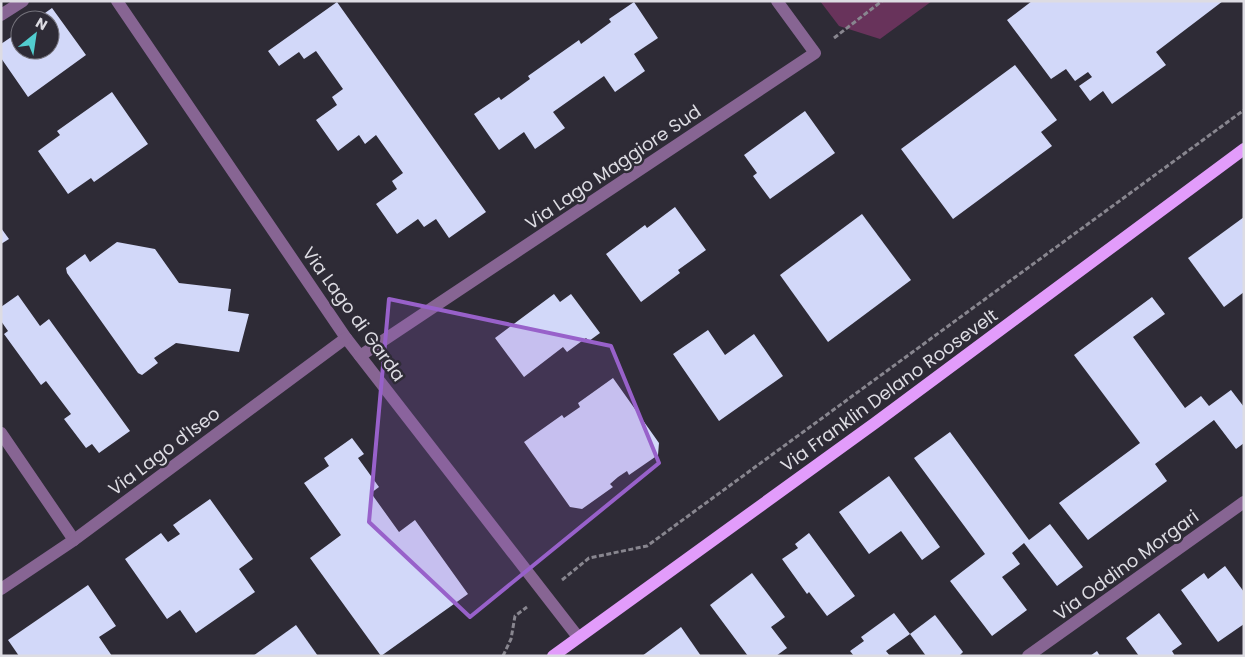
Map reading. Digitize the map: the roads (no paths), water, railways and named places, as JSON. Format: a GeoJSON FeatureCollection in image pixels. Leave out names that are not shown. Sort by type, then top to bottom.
{"type":"FeatureCollection","features":[{"type":"Feature","properties":{"kind":"main road","name":"Via Franklin Delano Roosevelt"},"geometry":{"type":"LineString","coordinates":[[553,656],[875,423],[1244,149]]}},
{"type":"Feature","properties":{"kind":"street"},"geometry":{"type":"LineString","coordinates":[[1,15],[23,1]]}},
{"type":"Feature","properties":{"kind":"street","name":"Via Lago di Garda"},"geometry":{"type":"LineString","coordinates":[[116,1],[346,338],[578,637]]}},
{"type":"Feature","properties":{"kind":"street","name":"Via Lago Maggiore Sud"},"geometry":{"type":"LineString","coordinates":[[360,356],[816,52],[777,1]]}},
{"type":"Feature","properties":{"kind":"street","name":"Via Lago d'Iseo"},"geometry":{"type":"LineString","coordinates":[[1,589],[74,540],[346,338]]}},
{"type":"Feature","properties":{"kind":"street"},"geometry":{"type":"LineString","coordinates":[[1,433],[74,540]]}},
{"type":"Feature","properties":{"kind":"street","name":"Via Oddino Morgari"},"geometry":{"type":"LineString","coordinates":[[1028,656],[1244,502]]}}]}
